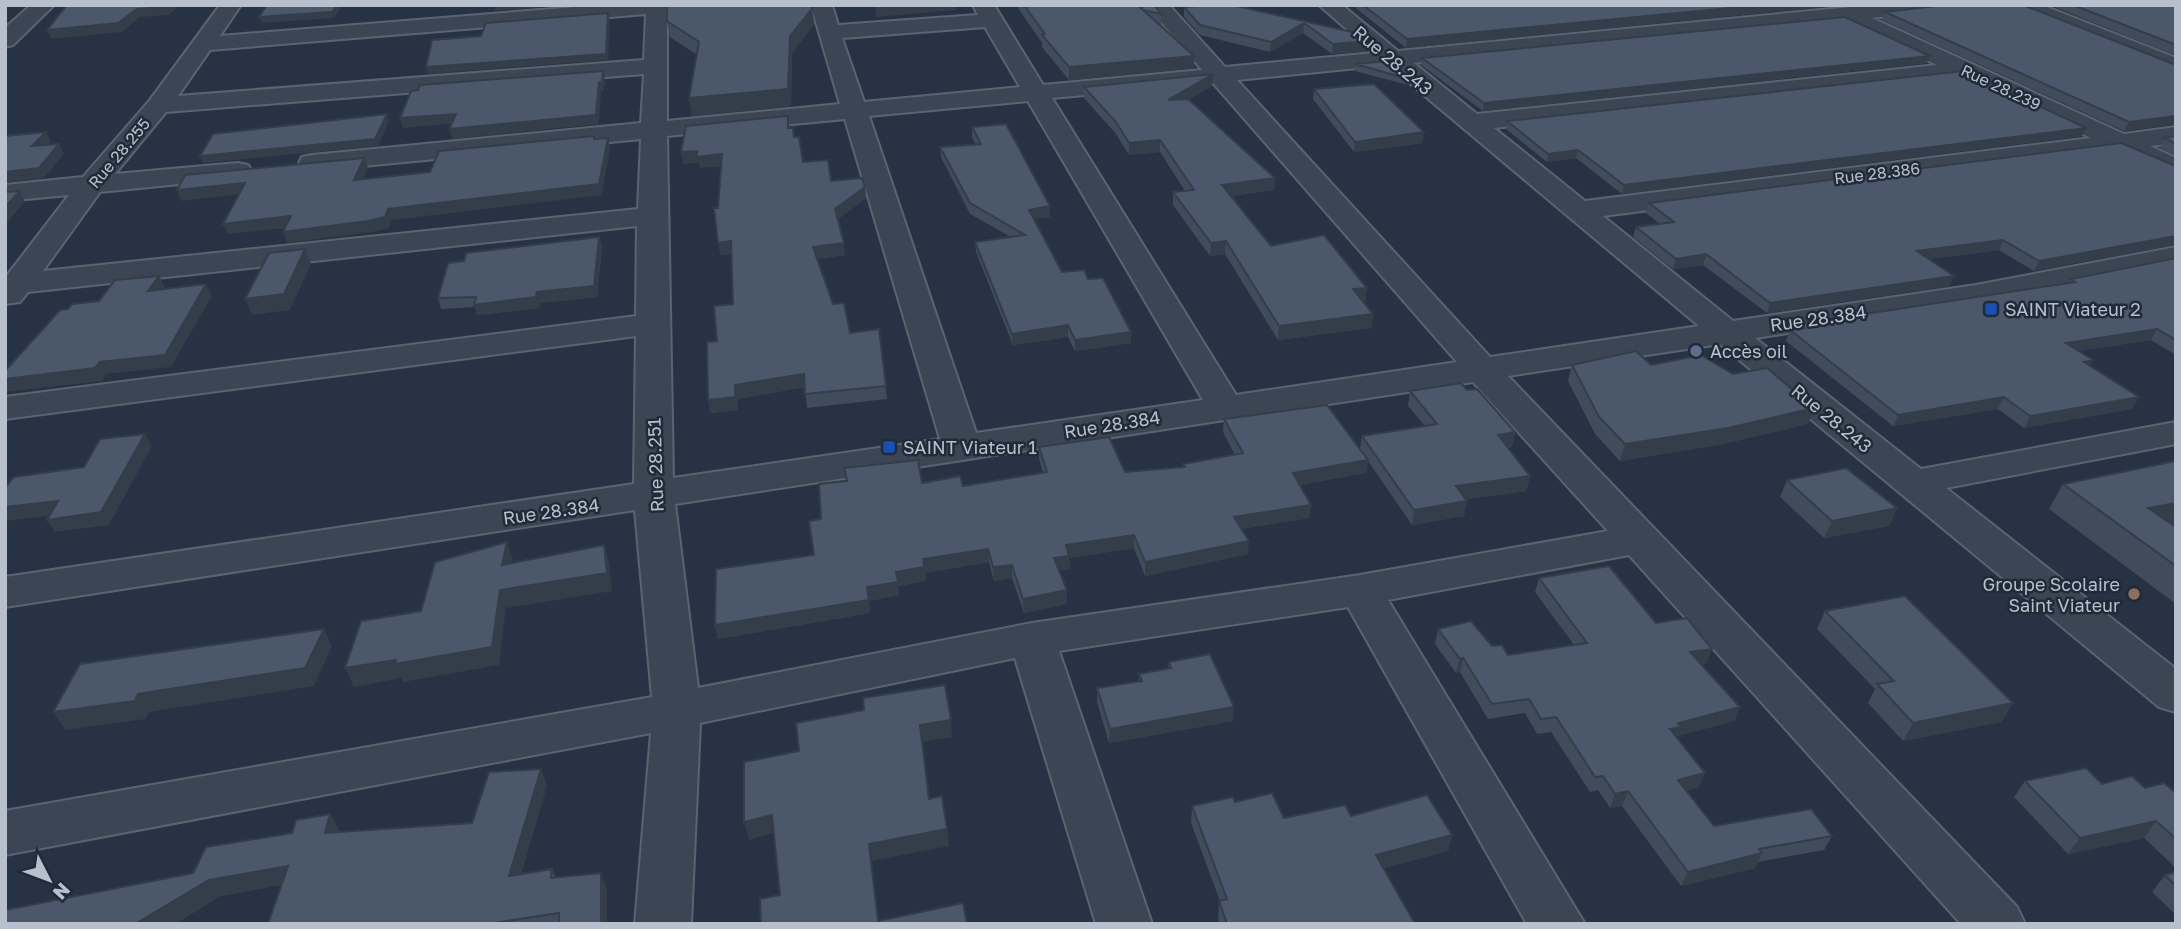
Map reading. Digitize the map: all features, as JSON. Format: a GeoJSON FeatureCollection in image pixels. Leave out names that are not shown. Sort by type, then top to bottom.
{"type":"FeatureCollection","features":[{"type":"Feature","properties":{"kind":"street","name":"Rue 28.255"},"geometry":{"type":"LineString","coordinates":[[12,291],[91,185],[159,105],[231,5]]}},
{"type":"Feature","properties":{"kind":"street","name":"Rue 28.243"},"geometry":{"type":"LineString","coordinates":[[1329,5],[1469,123],[2176,695]]}},
{"type":"Feature","properties":{"kind":"street"},"geometry":{"type":"LineString","coordinates":[[284,166],[1390,58],[1836,9],[1940,5]]}},
{"type":"Feature","properties":{"kind":"street"},"geometry":{"type":"LineString","coordinates":[[2023,5],[2176,66]]}},
{"type":"Feature","properties":{"kind":"street"},"geometry":{"type":"LineString","coordinates":[[5,40],[49,6]]}},
{"type":"Feature","properties":{"kind":"street"},"geometry":{"type":"LineString","coordinates":[[202,44],[658,6]]}},
{"type":"Feature","properties":{"kind":"street","name":"Rue 28.251"},"geometry":{"type":"LineString","coordinates":[[658,6],[652,216],[654,495],[677,710],[663,924]]}},
{"type":"Feature","properties":{"kind":"street"},"geometry":{"type":"LineString","coordinates":[[1169,8],[1217,75],[1482,370],[1997,924]]}},
{"type":"Feature","properties":{"kind":"street","name":"Rue 28.239"},"geometry":{"type":"LineString","coordinates":[[1836,9],[2176,168]]}},
{"type":"Feature","properties":{"kind":"street"},"geometry":{"type":"LineString","coordinates":[[962,448],[825,18],[988,12],[1225,406]]}},
{"type":"Feature","properties":{"kind":"street"},"geometry":{"type":"LineString","coordinates":[[159,105],[657,66]]}},
{"type":"Feature","properties":{"kind":"street"},"geometry":{"type":"LineString","coordinates":[[1469,123],[1965,69]]}},
{"type":"Feature","properties":{"kind":"street","name":"Rue 28.386"},"geometry":{"type":"LineString","coordinates":[[1578,211],[2176,135]]}},
{"type":"Feature","properties":{"kind":"street"},"geometry":{"type":"LineString","coordinates":[[5,193],[256,169]]}},
{"type":"Feature","properties":{"kind":"street"},"geometry":{"type":"LineString","coordinates":[[12,291],[652,216]]}},
{"type":"Feature","properties":{"kind":"street","name":"Rue 28.384"},"geometry":{"type":"LineString","coordinates":[[5,592],[1225,406],[1976,295],[2176,257]]}},
{"type":"Feature","properties":{"kind":"street"},"geometry":{"type":"LineString","coordinates":[[5,408],[653,324]]}},
{"type":"Feature","properties":{"kind":"street"},"geometry":{"type":"LineString","coordinates":[[1911,483],[2176,433]]}},
{"type":"Feature","properties":{"kind":"street"},"geometry":{"type":"LineString","coordinates":[[5,833],[677,710],[1032,639],[1360,590],[1641,539]]}},
{"type":"Feature","properties":{"kind":"street"},"geometry":{"type":"LineString","coordinates":[[1360,590],[1557,924]]}},
{"type":"Feature","properties":{"kind":"street"},"geometry":{"type":"LineString","coordinates":[[1032,639],[1124,924]]}},
{"type":"Feature","properties":{"kind":"building"},"geometry":{"type":"Polygon","coordinates":[[[67,5],[167,5],[137,9],[118,23],[47,30],[67,5]]]}},
{"type":"Feature","properties":{"kind":"building"},"geometry":{"type":"Polygon","coordinates":[[[267,5],[337,5],[332,12],[259,17],[267,5]]]}},
{"type":"Feature","properties":{"kind":"building"},"geometry":{"type":"Polygon","coordinates":[[[667,5],[811,5],[812,9],[790,36],[788,89],[689,98],[699,42],[667,21],[667,5]]]}},
{"type":"Feature","properties":{"kind":"building"},"geometry":{"type":"Polygon","coordinates":[[[1024,5],[1138,5],[1142,9],[1143,5],[1154,5],[1161,14],[1143,10],[1194,56],[1069,67],[1042,35],[1045,34],[1024,5]]]}},
{"type":"Feature","properties":{"kind":"building"},"geometry":{"type":"Polygon","coordinates":[[[1232,5],[1361,34],[1369,41],[1333,44],[1304,23],[1271,42],[1200,25],[1184,7],[1232,5]]]}},
{"type":"Feature","properties":{"kind":"building"},"geometry":{"type":"Polygon","coordinates":[[[1363,5],[1762,5],[1407,39],[1363,5]]]}},
{"type":"Feature","properties":{"kind":"building"},"geometry":{"type":"Polygon","coordinates":[[[1944,5],[2023,5],[2176,65],[2176,116],[2129,122],[1885,12],[1944,5]]]}},
{"type":"Feature","properties":{"kind":"building"},"geometry":{"type":"Polygon","coordinates":[[[2073,5],[2176,5],[2176,45],[2073,5]]]}},
{"type":"Feature","properties":{"kind":"building"},"geometry":{"type":"Polygon","coordinates":[[[608,13],[606,54],[426,67],[432,40],[481,36],[486,23],[608,13]]]}},
{"type":"Feature","properties":{"kind":"building"},"geometry":{"type":"Polygon","coordinates":[[[1845,17],[1930,56],[1484,103],[1422,58],[1845,17]]]}},
{"type":"Feature","properties":{"kind":"building"},"geometry":{"type":"Polygon","coordinates":[[[1388,61],[1409,79],[1355,64],[1388,61]]]}},
{"type":"Feature","properties":{"kind":"building"},"geometry":{"type":"Polygon","coordinates":[[[603,71],[602,82],[599,82],[596,115],[449,129],[456,114],[400,118],[411,91],[418,90],[420,85],[603,71]]]}},
{"type":"Feature","properties":{"kind":"building"},"geometry":{"type":"Polygon","coordinates":[[[1964,71],[2086,128],[1624,185],[1578,150],[1548,154],[1507,121],[1964,71]]]}},
{"type":"Feature","properties":{"kind":"building"},"geometry":{"type":"Polygon","coordinates":[[[1213,74],[1168,100],[1188,99],[1275,178],[1222,185],[1271,246],[1324,235],[1367,288],[1353,289],[1373,314],[1279,326],[1226,241],[1211,243],[1173,192],[1194,190],[1160,140],[1129,143],[1116,122],[1084,87],[1213,74]]]}},
{"type":"Feature","properties":{"kind":"building"},"geometry":{"type":"Polygon","coordinates":[[[1374,84],[1424,132],[1355,142],[1314,89],[1374,84]]]}},
{"type":"Feature","properties":{"kind":"building"},"geometry":{"type":"Polygon","coordinates":[[[387,114],[375,139],[200,156],[213,134],[387,114]]]}},
{"type":"Feature","properties":{"kind":"building"},"geometry":{"type":"Polygon","coordinates":[[[788,116],[788,128],[793,128],[794,137],[799,137],[803,162],[828,160],[831,181],[862,178],[865,187],[835,209],[844,243],[813,247],[833,304],[844,303],[850,333],[879,329],[886,386],[805,394],[804,374],[735,385],[735,397],[708,400],[707,342],[717,341],[714,306],[733,304],[731,241],[718,243],[714,208],[718,208],[722,154],[697,157],[697,151],[681,152],[686,126],[788,116]]]}},
{"type":"Feature","properties":{"kind":"building"},"geometry":{"type":"Polygon","coordinates":[[[1006,124],[1050,206],[1029,210],[1062,272],[1084,270],[1088,279],[1103,278],[1131,332],[1075,340],[1068,325],[1012,334],[975,242],[1025,235],[970,203],[940,147],[981,144],[972,127],[1006,124]]]}},
{"type":"Feature","properties":{"kind":"building"},"geometry":{"type":"Polygon","coordinates":[[[46,132],[32,146],[59,144],[39,168],[5,172],[5,136],[46,132]]]}},
{"type":"Feature","properties":{"kind":"building"},"geometry":{"type":"Polygon","coordinates":[[[594,136],[594,139],[608,138],[599,184],[388,209],[385,217],[368,221],[283,232],[291,216],[223,224],[245,183],[177,190],[185,175],[364,158],[354,180],[430,172],[439,151],[594,136]]]}},
{"type":"Feature","properties":{"kind":"building"},"geometry":{"type":"Polygon","coordinates":[[[2176,136],[2176,144],[2164,138],[2176,136]]]}},
{"type":"Feature","properties":{"kind":"building"},"geometry":{"type":"Polygon","coordinates":[[[2121,143],[2176,166],[2176,236],[2039,261],[2003,240],[1917,251],[1954,276],[1770,303],[1706,254],[1676,259],[1636,227],[1674,222],[1649,203],[2121,143]]]}},
{"type":"Feature","properties":{"kind":"building"},"geometry":{"type":"Polygon","coordinates":[[[20,191],[5,207],[5,192],[20,191]]]}},
{"type":"Feature","properties":{"kind":"building"},"geometry":{"type":"Polygon","coordinates":[[[599,237],[594,286],[537,292],[536,297],[474,305],[476,297],[438,298],[448,263],[464,261],[466,253],[599,237]]]}},
{"type":"Feature","properties":{"kind":"building"},"geometry":{"type":"Polygon","coordinates":[[[305,249],[284,294],[245,299],[269,253],[305,249]]]}},
{"type":"Feature","properties":{"kind":"building"},"geometry":{"type":"Polygon","coordinates":[[[2176,258],[2176,340],[2157,329],[2066,343],[2093,360],[2084,362],[2139,397],[2030,416],[2004,397],[1898,415],[1790,330],[1804,328],[1799,324],[2075,282],[2071,279],[2176,258]]]}},
{"type":"Feature","properties":{"kind":"building"},"geometry":{"type":"Polygon","coordinates":[[[159,276],[148,291],[206,284],[165,355],[100,362],[95,368],[5,379],[5,371],[60,310],[68,309],[72,304],[99,301],[115,280],[159,276]]]}},
{"type":"Feature","properties":{"kind":"building"},"geometry":{"type":"Polygon","coordinates":[[[1636,351],[1651,365],[1701,355],[1733,374],[1767,368],[1814,408],[1728,428],[1625,444],[1599,417],[1572,365],[1636,351]]]}},
{"type":"Feature","properties":{"kind":"building"},"geometry":{"type":"Polygon","coordinates":[[[1461,383],[1467,390],[1477,389],[1515,432],[1498,435],[1530,476],[1456,486],[1467,501],[1414,510],[1362,436],[1437,424],[1410,391],[1461,383]]]}},
{"type":"Feature","properties":{"kind":"building"},"geometry":{"type":"Polygon","coordinates":[[[1327,405],[1368,460],[1293,473],[1311,505],[1234,517],[1249,541],[1145,562],[1134,535],[1066,545],[1069,556],[1054,558],[1067,590],[1023,599],[1012,565],[993,567],[988,549],[923,559],[924,567],[896,572],[898,582],[867,587],[869,600],[715,625],[716,569],[814,555],[809,521],[821,519],[819,484],[847,481],[844,468],[918,460],[922,483],[960,476],[963,486],[1047,472],[1039,447],[1109,437],[1125,472],[1185,467],[1183,464],[1243,453],[1224,419],[1327,405]]]}},
{"type":"Feature","properties":{"kind":"building"},"geometry":{"type":"Polygon","coordinates":[[[145,434],[101,512],[47,520],[58,501],[5,507],[5,488],[14,477],[84,467],[100,439],[145,434]]]}},
{"type":"Feature","properties":{"kind":"building"},"geometry":{"type":"Polygon","coordinates":[[[2176,461],[2176,503],[2148,508],[2176,527],[2176,566],[2063,484],[2176,461]]]}},
{"type":"Feature","properties":{"kind":"building"},"geometry":{"type":"Polygon","coordinates":[[[1846,468],[1897,508],[1832,521],[1787,480],[1846,468]]]}},
{"type":"Feature","properties":{"kind":"building"},"geometry":{"type":"Polygon","coordinates":[[[507,542],[502,565],[604,545],[607,573],[500,590],[492,647],[395,664],[396,660],[345,668],[361,621],[421,611],[435,562],[507,542]]]}},
{"type":"Feature","properties":{"kind":"building"},"geometry":{"type":"Polygon","coordinates":[[[1609,566],[1656,623],[1687,618],[1712,649],[1690,652],[1740,707],[1678,723],[1681,727],[1670,729],[1705,773],[1678,780],[1714,826],[1811,809],[1832,836],[1759,849],[1762,853],[1688,872],[1628,791],[1615,794],[1603,776],[1595,777],[1556,717],[1541,719],[1529,699],[1492,704],[1463,658],[1460,659],[1438,629],[1471,621],[1492,646],[1502,645],[1508,655],[1587,643],[1539,578],[1609,566]]]}},
{"type":"Feature","properties":{"kind":"building"},"geometry":{"type":"Polygon","coordinates":[[[1905,596],[2013,703],[1913,723],[1877,684],[1894,681],[1825,611],[1905,596]]]}},
{"type":"Feature","properties":{"kind":"building"},"geometry":{"type":"Polygon","coordinates":[[[324,629],[305,668],[138,694],[135,701],[53,712],[80,664],[324,629]]]}},
{"type":"Feature","properties":{"kind":"building"},"geometry":{"type":"Polygon","coordinates":[[[1210,654],[1234,707],[1110,729],[1097,688],[1142,681],[1139,674],[1171,668],[1169,662],[1210,654]]]}},
{"type":"Feature","properties":{"kind":"building"},"geometry":{"type":"Polygon","coordinates":[[[945,685],[951,720],[920,725],[929,799],[942,796],[947,829],[869,844],[878,921],[963,903],[967,924],[761,924],[760,899],[780,895],[772,815],[744,822],[744,762],[799,751],[796,723],[864,710],[863,698],[945,685]]]}},
{"type":"Feature","properties":{"kind":"building"},"geometry":{"type":"Polygon","coordinates":[[[2086,768],[2102,784],[2132,776],[2145,788],[2164,783],[2176,793],[2176,839],[2156,821],[2080,838],[2025,781],[2086,768]]]}},
{"type":"Feature","properties":{"kind":"building"},"geometry":{"type":"Polygon","coordinates":[[[541,769],[509,876],[552,869],[551,878],[601,873],[601,924],[559,924],[559,913],[487,924],[268,924],[288,866],[209,880],[135,924],[5,924],[5,910],[193,873],[206,847],[292,833],[296,820],[330,814],[325,833],[472,823],[489,772],[541,769]]]}},
{"type":"Feature","properties":{"kind":"building"},"geometry":{"type":"Polygon","coordinates":[[[1272,793],[1284,818],[1345,805],[1351,816],[1427,795],[1452,835],[1376,855],[1415,924],[1227,924],[1219,901],[1227,899],[1192,806],[1233,797],[1235,802],[1272,793]]]}},
{"type":"Feature","properties":{"kind":"building"},"geometry":{"type":"Polygon","coordinates":[[[2176,872],[2176,886],[2165,875],[2176,872]]]}},
{"type":"Feature","properties":{"kind":"place","name":"SAINT Viateur 2"},"geometry":{"type":"Point","coordinates":[1991,309]}},
{"type":"Feature","properties":{"kind":"place","name":"Accès oil"},"geometry":{"type":"Point","coordinates":[1696,351]}},
{"type":"Feature","properties":{"kind":"place","name":"SAINT Viateur 1"},"geometry":{"type":"Point","coordinates":[889,447]}},
{"type":"Feature","properties":{"kind":"place","name":"Groupe Scolaire Saint Viateur"},"geometry":{"type":"Point","coordinates":[2134,594]}}]}
